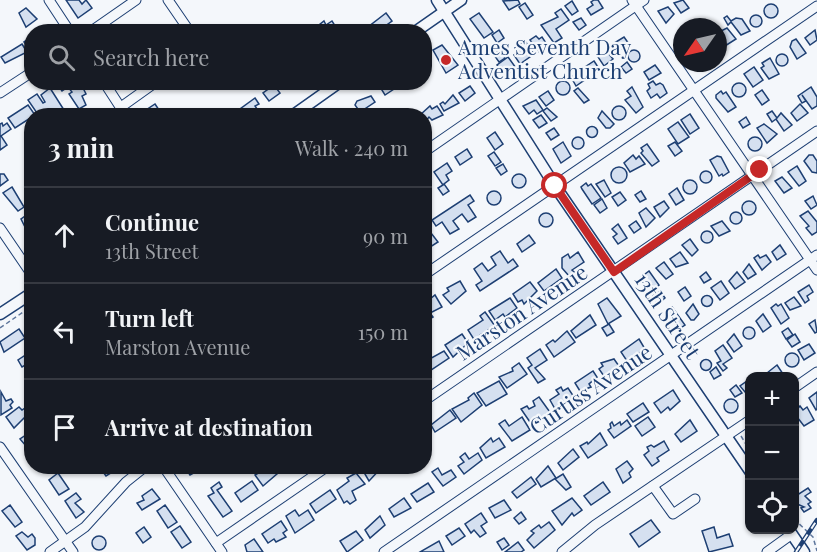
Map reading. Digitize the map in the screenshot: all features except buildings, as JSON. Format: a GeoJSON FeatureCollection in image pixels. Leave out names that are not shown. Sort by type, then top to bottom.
{"type":"FeatureCollection","features":[{"type":"Feature","properties":{"kind":"main road","name":"13th Street"},"geometry":{"type":"LineString","coordinates":[[436,0],[555,186],[745,464]]}},
{"type":"Feature","properties":{"kind":"main road"},"geometry":{"type":"LineString","coordinates":[[426,24],[461,0]]}},
{"type":"Feature","properties":{"kind":"main road"},"geometry":{"type":"LineString","coordinates":[[303,108],[329,90]]}},
{"type":"Feature","properties":{"kind":"main road"},"geometry":{"type":"LineString","coordinates":[[0,314],[24,298]]}},
{"type":"Feature","properties":{"kind":"main road"},"geometry":{"type":"LineString","coordinates":[[792,534],[804,552]]}},
{"type":"Feature","properties":{"kind":"street"},"geometry":{"type":"LineString","coordinates":[[49,0],[65,24]]}},
{"type":"Feature","properties":{"kind":"street"},"geometry":{"type":"LineString","coordinates":[[102,24],[136,0]]}},
{"type":"Feature","properties":{"kind":"street"},"geometry":{"type":"LineString","coordinates":[[168,0],[184,24]]}},
{"type":"Feature","properties":{"kind":"street"},"geometry":{"type":"LineString","coordinates":[[432,146],[637,2],[752,176],[814,258],[817,270]]}},
{"type":"Feature","properties":{"kind":"street"},"geometry":{"type":"LineString","coordinates":[[432,270],[817,6]]}},
{"type":"Feature","properties":{"kind":"street"},"geometry":{"type":"LineString","coordinates":[[0,93],[24,77]]}},
{"type":"Feature","properties":{"kind":"street"},"geometry":{"type":"LineString","coordinates":[[109,90],[120,107],[144,90]]}},
{"type":"Feature","properties":{"kind":"street","name":"Marston Avenue"},"geometry":{"type":"LineString","coordinates":[[432,396],[817,131]]}},
{"type":"Feature","properties":{"kind":"street"},"geometry":{"type":"LineString","coordinates":[[0,228],[24,263]]}},
{"type":"Feature","properties":{"kind":"street","name":"Curtiss Avenue"},"geometry":{"type":"LineString","coordinates":[[384,552],[814,258]]}},
{"type":"Feature","properties":{"kind":"street"},"geometry":{"type":"LineString","coordinates":[[799,385],[817,372]]}},
{"type":"Feature","properties":{"kind":"street"},"geometry":{"type":"LineString","coordinates":[[562,552],[595,525],[745,424]]}},
{"type":"Feature","properties":{"kind":"street"},"geometry":{"type":"LineString","coordinates":[[0,447],[73,552]]}},
{"type":"Feature","properties":{"kind":"street"},"geometry":{"type":"LineString","coordinates":[[50,552],[86,526],[136,474]]}},
{"type":"Feature","properties":{"kind":"street"},"geometry":{"type":"LineString","coordinates":[[169,474],[222,552]]}},
{"type":"Feature","properties":{"kind":"street"},"geometry":{"type":"LineString","coordinates":[[216,543],[316,474]]}},
{"type":"Feature","properties":{"kind":"street"},"geometry":{"type":"LineString","coordinates":[[653,486],[673,514],[695,499]]}},
{"type":"Feature","properties":{"kind":"street"},"geometry":{"type":"LineString","coordinates":[[767,552],[789,534]]}},
{"type":"Feature","properties":{"kind":"path"},"geometry":{"type":"LineString","coordinates":[[0,328],[24,312]]}},
{"type":"Feature","properties":{"kind":"path"},"geometry":{"type":"LineString","coordinates":[[740,434],[745,442]]}},
{"type":"Feature","properties":{"kind":"path"},"geometry":{"type":"LineString","coordinates":[[799,523],[813,537],[817,551]]}},
{"type":"Feature","properties":{"kind":"railway"},"geometry":{"type":"LineString","coordinates":[[796,552],[817,520]]}},
{"type":"Feature","properties":{"kind":"place","name":"Ames Seventh Day Adventist Church"},"geometry":{"type":"Point","coordinates":[446,60]}},
{"type":"Feature","properties":{"kind":"route"},"geometry":{"type":"LineString","coordinates":[[555,186],[614,272],[760,170]]}}]}
